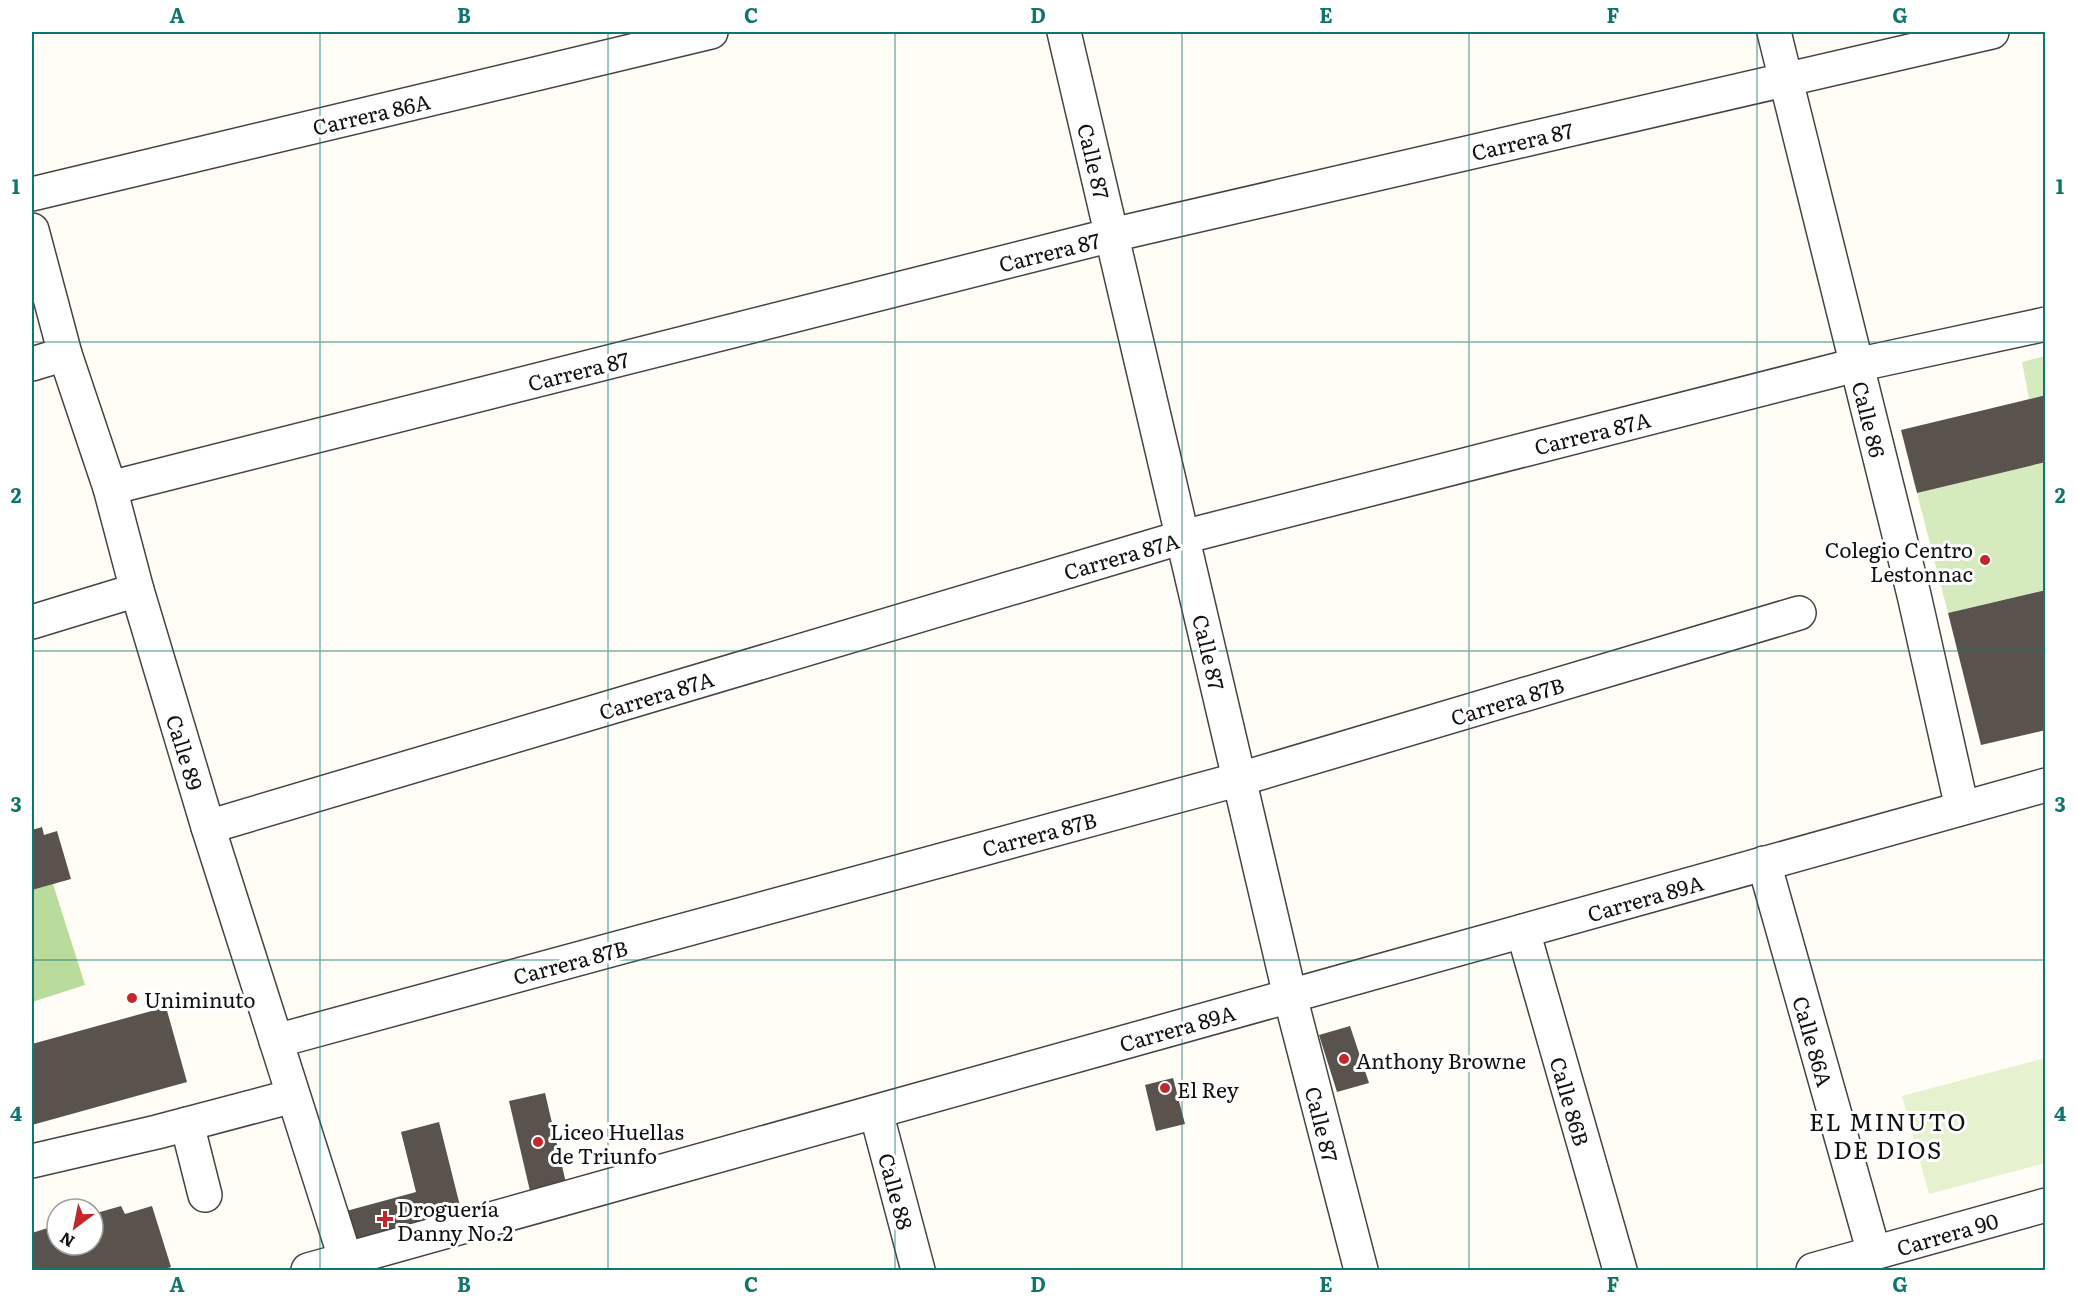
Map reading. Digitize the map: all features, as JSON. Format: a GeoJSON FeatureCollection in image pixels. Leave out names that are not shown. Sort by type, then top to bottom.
{"type":"FeatureCollection","features":[{"type":"Feature","properties":{"kind":"street","name":"Carrera 86A"},"geometry":{"type":"LineString","coordinates":[[32,194],[711,32]]}},
{"type":"Feature","properties":{"kind":"street","name":"Calle 87"},"geometry":{"type":"LineString","coordinates":[[1064,32],[1290,996],[1361,1270]]}},
{"type":"Feature","properties":{"kind":"street","name":"Calle 86"},"geometry":{"type":"LineString","coordinates":[[1774,32],[1914,595],[1962,808]]}},
{"type":"Feature","properties":{"kind":"street","name":"Carrera 87"},"geometry":{"type":"LineString","coordinates":[[110,488],[1112,235],[1992,32]]}},
{"type":"Feature","properties":{"kind":"street","name":"Calle 89"},"geometry":{"type":"LineString","coordinates":[[32,230],[65,354],[110,488],[137,590],[208,827],[347,1265]]}},
{"type":"Feature","properties":{"kind":"street","name":"Carrera 87A"},"geometry":{"type":"LineString","coordinates":[[208,827],[1183,537],[1856,365],[2046,324]]}},
{"type":"Feature","properties":{"kind":"street"},"geometry":{"type":"LineString","coordinates":[[32,364],[65,354]]}},
{"type":"Feature","properties":{"kind":"street"},"geometry":{"type":"LineString","coordinates":[[32,622],[137,590]]}},
{"type":"Feature","properties":{"kind":"street","name":"Carrera 87B"},"geometry":{"type":"LineString","coordinates":[[276,1041],[1240,779],[1799,613]]}},
{"type":"Feature","properties":{"kind":"street","name":"Carrera 89A"},"geometry":{"type":"LineString","coordinates":[[308,1270],[347,1265],[876,1112],[2046,785]]}},
{"type":"Feature","properties":{"kind":"street","name":"Calle 86A"},"geometry":{"type":"LineString","coordinates":[[1764,863],[1874,1253]]}},
{"type":"Feature","properties":{"kind":"street","name":"Calle 86B"},"geometry":{"type":"LineString","coordinates":[[1523,931],[1620,1270]]}},
{"type":"Feature","properties":{"kind":"street"},"geometry":{"type":"LineString","coordinates":[[32,1161],[293,1096]]}},
{"type":"Feature","properties":{"kind":"street","name":"Calle 88"},"geometry":{"type":"LineString","coordinates":[[876,1112],[918,1270]]}},
{"type":"Feature","properties":{"kind":"street"},"geometry":{"type":"LineString","coordinates":[[187,1124],[205,1195]]}},
{"type":"Feature","properties":{"kind":"street","name":"Carrera 90"},"geometry":{"type":"LineString","coordinates":[[1814,1270],[2046,1205]]}},
{"type":"Feature","properties":{"kind":"green space"},"geometry":{"type":"Polygon","coordinates":[[[2045,356],[2045,395],[2029,399],[2022,362],[2045,356]]]}},
{"type":"Feature","properties":{"kind":"green space"},"geometry":{"type":"Polygon","coordinates":[[[2045,462],[2045,590],[1948,613],[1917,493],[2045,462]]]}},
{"type":"Feature","properties":{"kind":"green space"},"geometry":{"type":"Polygon","coordinates":[[[53,884],[85,985],[32,1002],[32,890],[53,884]]]}},
{"type":"Feature","properties":{"kind":"green space"},"geometry":{"type":"Polygon","coordinates":[[[2045,1058],[2045,1163],[1929,1194],[1902,1096],[2045,1058]]]}},
{"type":"Feature","properties":{"kind":"building"},"geometry":{"type":"Polygon","coordinates":[[[2046,395],[2046,462],[1917,493],[1901,430],[2046,395]]]}},
{"type":"Feature","properties":{"kind":"building"},"geometry":{"type":"Polygon","coordinates":[[[2046,590],[2046,730],[1981,745],[1948,613],[2046,590]]]}},
{"type":"Feature","properties":{"kind":"building"},"geometry":{"type":"Polygon","coordinates":[[[42,827],[44,835],[57,831],[71,879],[32,890],[32,830],[42,827]]]}},
{"type":"Feature","properties":{"kind":"building"},"geometry":{"type":"Polygon","coordinates":[[[166,1007],[187,1082],[32,1125],[32,1044],[166,1007]]]}},
{"type":"Feature","properties":{"kind":"building","name":"Anthony Browne"},"geometry":{"type":"Polygon","coordinates":[[[1350,1026],[1369,1083],[1337,1092],[1319,1035],[1350,1026]]]}},
{"type":"Feature","properties":{"kind":"building"},"geometry":{"type":"Polygon","coordinates":[[[1173,1078],[1185,1124],[1156,1131],[1145,1085],[1173,1078]]]}},
{"type":"Feature","properties":{"kind":"building","name":"Liceo Huellas de Triunfo"},"geometry":{"type":"Polygon","coordinates":[[[545,1093],[566,1183],[530,1191],[509,1101],[545,1093]]]}},
{"type":"Feature","properties":{"kind":"building"},"geometry":{"type":"Polygon","coordinates":[[[439,1122],[462,1214],[348,1244],[339,1213],[416,1192],[401,1132],[439,1122]]]}},
{"type":"Feature","properties":{"kind":"building"},"geometry":{"type":"Polygon","coordinates":[[[121,1206],[125,1214],[152,1206],[171,1267],[162,1270],[32,1270],[32,1233],[45,1229],[45,1257],[105,1257],[105,1211],[121,1206]]]}},
{"type":"Feature","properties":{"kind":"place","name":"Colegio Centro Lestonnac"},"geometry":{"type":"Point","coordinates":[1985,560]}},
{"type":"Feature","properties":{"kind":"place","name":"Uniminuto"},"geometry":{"type":"Point","coordinates":[132,998]}},
{"type":"Feature","properties":{"kind":"place","name":"Anthony Browne"},"geometry":{"type":"Point","coordinates":[1344,1059]}},
{"type":"Feature","properties":{"kind":"place","name":"El Rey"},"geometry":{"type":"Point","coordinates":[1165,1088]}},
{"type":"Feature","properties":{"kind":"place","name":"Liceo Huellas de Triunfo"},"geometry":{"type":"Point","coordinates":[538,1142]}},
{"type":"Feature","properties":{"kind":"place","name":"Droguería Danny No.2"},"geometry":{"type":"Point","coordinates":[385,1219]}},
{"type":"Feature","properties":{"kind":"district","name":"EL MINUTO DE DIOS"},"geometry":{"type":"Point","coordinates":[1888,1134]}}]}
